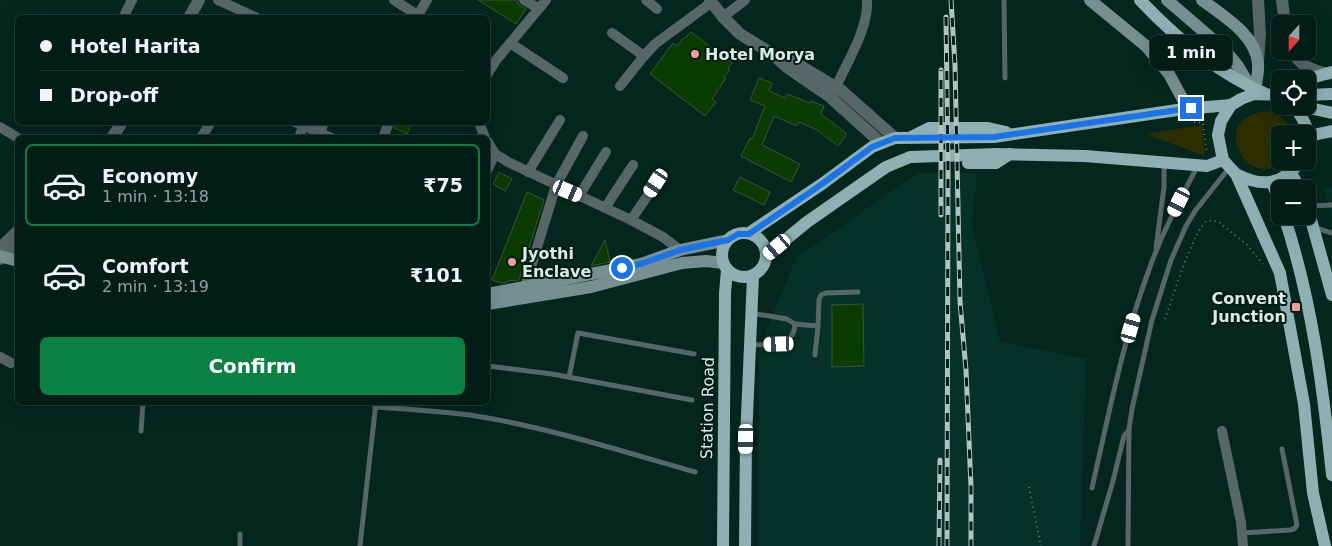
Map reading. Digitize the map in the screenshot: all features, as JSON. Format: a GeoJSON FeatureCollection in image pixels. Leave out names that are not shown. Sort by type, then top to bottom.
{"type":"FeatureCollection","features":[{"type":"Feature","properties":{"kind":"main road"},"geometry":{"type":"LineString","coordinates":[[1090,0],[1146,46],[1168,74],[1188,109]]}},
{"type":"Feature","properties":{"kind":"main road"},"geometry":{"type":"LineString","coordinates":[[1140,0],[1176,35],[1217,67],[1251,88],[1271,96]]}},
{"type":"Feature","properties":{"kind":"main road"},"geometry":{"type":"LineString","coordinates":[[1167,0],[1224,49],[1238,66],[1254,94]]}},
{"type":"Feature","properties":{"kind":"main road"},"geometry":{"type":"LineString","coordinates":[[1202,0],[1246,35],[1253,46],[1258,62],[1254,94]]}},
{"type":"Feature","properties":{"kind":"main road"},"geometry":{"type":"LineString","coordinates":[[1316,77],[1330,74]]}},
{"type":"Feature","properties":{"kind":"main road"},"geometry":{"type":"LineString","coordinates":[[1271,89],[1241,99],[1231,106],[1221,121],[1218,135],[1229,167],[1280,273],[1304,404],[1314,493],[1325,546]]}},
{"type":"Feature","properties":{"kind":"main road"},"geometry":{"type":"LineString","coordinates":[[1254,94],[1271,95]]}},
{"type":"Feature","properties":{"kind":"main road"},"geometry":{"type":"LineString","coordinates":[[1316,95],[1332,94]]}},
{"type":"Feature","properties":{"kind":"main road"},"geometry":{"type":"LineString","coordinates":[[749,234],[881,143],[895,138],[994,137],[1188,109],[1231,106]]}},
{"type":"Feature","properties":{"kind":"main road"},"geometry":{"type":"LineString","coordinates":[[1316,110],[1332,113]]}},
{"type":"Feature","properties":{"kind":"main road"},"geometry":{"type":"LineString","coordinates":[[1316,136],[1332,131]]}},
{"type":"Feature","properties":{"kind":"main road"},"geometry":{"type":"LineString","coordinates":[[767,255],[807,222],[886,167],[910,157],[1010,154],[1118,158],[1164,162],[1203,160],[1207,166],[1229,167],[1249,181],[1271,182]]}},
{"type":"Feature","properties":{"kind":"main road"},"geometry":{"type":"LineString","coordinates":[[1279,180],[1294,170]]}},
{"type":"Feature","properties":{"kind":"main road"},"geometry":{"type":"LineString","coordinates":[[1291,173],[1295,180]]}},
{"type":"Feature","properties":{"kind":"main road"},"geometry":{"type":"LineString","coordinates":[[1286,225],[1307,299],[1326,415],[1332,476]]}},
{"type":"Feature","properties":{"kind":"main road"},"geometry":{"type":"LineString","coordinates":[[1313,227],[1332,295]]}},
{"type":"Feature","properties":{"kind":"main road"},"geometry":{"type":"LineString","coordinates":[[490,294],[644,263],[680,250],[728,240],[738,234],[749,234],[758,238],[764,246],[767,255],[765,264],[760,272],[744,278],[735,276],[725,266],[706,261],[682,263],[591,287],[490,304]]}},
{"type":"Feature","properties":{"kind":"main road"},"geometry":{"type":"LineString","coordinates":[[725,266],[722,254],[728,240]]}},
{"type":"Feature","properties":{"kind":"main road"},"geometry":{"type":"LineString","coordinates":[[1,257],[15,260]]}},
{"type":"Feature","properties":{"kind":"main road"},"geometry":{"type":"LineString","coordinates":[[1,257],[15,268]]}},
{"type":"Feature","properties":{"kind":"main road","name":"Station Road"},"geometry":{"type":"LineString","coordinates":[[723,546],[725,266]]}},
{"type":"Feature","properties":{"kind":"main road"},"geometry":{"type":"LineString","coordinates":[[745,546],[746,439],[753,276]]}},
{"type":"Feature","properties":{"kind":"street"},"geometry":{"type":"LineString","coordinates":[[124,15],[132,0]]}},
{"type":"Feature","properties":{"kind":"street"},"geometry":{"type":"LineString","coordinates":[[190,15],[199,0]]}},
{"type":"Feature","properties":{"kind":"street"},"geometry":{"type":"LineString","coordinates":[[218,0],[250,15]]}},
{"type":"Feature","properties":{"kind":"street"},"geometry":{"type":"LineString","coordinates":[[394,0],[418,15]]}},
{"type":"Feature","properties":{"kind":"street"},"geometry":{"type":"LineString","coordinates":[[420,15],[427,0]]}},
{"type":"Feature","properties":{"kind":"street"},"geometry":{"type":"LineString","coordinates":[[490,66],[542,4],[524,0]]}},
{"type":"Feature","properties":{"kind":"street"},"geometry":{"type":"LineString","coordinates":[[646,0],[657,9]]}},
{"type":"Feature","properties":{"kind":"street"},"geometry":{"type":"LineString","coordinates":[[723,17],[745,0]]}},
{"type":"Feature","properties":{"kind":"street"},"geometry":{"type":"LineString","coordinates":[[836,87],[865,22],[868,8],[867,0]]}},
{"type":"Feature","properties":{"kind":"street"},"geometry":{"type":"LineString","coordinates":[[1258,0],[1260,34],[1258,62]]}},
{"type":"Feature","properties":{"kind":"street"},"geometry":{"type":"LineString","coordinates":[[1282,0],[1284,15]]}},
{"type":"Feature","properties":{"kind":"street"},"geometry":{"type":"LineString","coordinates":[[620,86],[644,56],[668,34],[711,1],[723,17],[740,34],[771,53],[788,68],[829,96],[881,143]]}},
{"type":"Feature","properties":{"kind":"street"},"geometry":{"type":"LineString","coordinates":[[612,33],[644,56]]}},
{"type":"Feature","properties":{"kind":"street"},"geometry":{"type":"LineString","coordinates":[[510,43],[563,78]]}},
{"type":"Feature","properties":{"kind":"street"},"geometry":{"type":"LineString","coordinates":[[771,53],[790,59],[836,87],[895,138]]}},
{"type":"Feature","properties":{"kind":"street"},"geometry":{"type":"LineString","coordinates":[[1297,60],[1313,71],[1330,74]]}},
{"type":"Feature","properties":{"kind":"street"},"geometry":{"type":"LineString","coordinates":[[528,172],[560,120]]}},
{"type":"Feature","properties":{"kind":"street"},"geometry":{"type":"LineString","coordinates":[[301,125],[325,135]]}},
{"type":"Feature","properties":{"kind":"street"},"geometry":{"type":"LineString","coordinates":[[320,133],[323,125]]}},
{"type":"Feature","properties":{"kind":"street"},"geometry":{"type":"LineString","coordinates":[[0,127],[15,136]]}},
{"type":"Feature","properties":{"kind":"street"},"geometry":{"type":"LineString","coordinates":[[525,287],[556,186],[584,136]]}},
{"type":"Feature","properties":{"kind":"street"},"geometry":{"type":"LineString","coordinates":[[490,145],[495,154],[556,186],[631,220],[663,237],[680,250]]}},
{"type":"Feature","properties":{"kind":"street"},"geometry":{"type":"LineString","coordinates":[[580,196],[606,152]]}},
{"type":"Feature","properties":{"kind":"street"},"geometry":{"type":"LineString","coordinates":[[490,165],[495,154]]}},
{"type":"Feature","properties":{"kind":"street"},"geometry":{"type":"LineString","coordinates":[[605,208],[633,165]]}},
{"type":"Feature","properties":{"kind":"street"},"geometry":{"type":"LineString","coordinates":[[631,220],[656,183]]}},
{"type":"Feature","properties":{"kind":"street"},"geometry":{"type":"LineString","coordinates":[[1,257],[15,236]]}},
{"type":"Feature","properties":{"kind":"street"},"geometry":{"type":"LineString","coordinates":[[1,257],[15,244]]}},
{"type":"Feature","properties":{"kind":"street"},"geometry":{"type":"LineString","coordinates":[[0,357],[11,363]]}},
{"type":"Feature","properties":{"kind":"street"},"geometry":{"type":"LineString","coordinates":[[1222,431],[1243,546]]}},
{"type":"Feature","properties":{"kind":"lane"},"geometry":{"type":"LineString","coordinates":[[1004,0],[1005,78]]}},
{"type":"Feature","properties":{"kind":"lane"},"geometry":{"type":"LineString","coordinates":[[1092,488],[1123,355],[1142,290],[1156,250],[1203,160]]}},
{"type":"Feature","properties":{"kind":"lane"},"geometry":{"type":"LineString","coordinates":[[1156,250],[1164,187],[1164,162]]}},
{"type":"Feature","properties":{"kind":"lane"},"geometry":{"type":"LineString","coordinates":[[1128,546],[1129,428],[1152,320],[1172,260],[1186,226],[1195,211],[1229,167]]}},
{"type":"Feature","properties":{"kind":"lane"},"geometry":{"type":"LineString","coordinates":[[1316,207],[1332,205]]}},
{"type":"Feature","properties":{"kind":"lane"},"geometry":{"type":"LineString","coordinates":[[1313,227],[1332,233]]}},
{"type":"Feature","properties":{"kind":"lane"},"geometry":{"type":"LineString","coordinates":[[816,355],[819,300],[821,295],[826,293],[858,292]]}},
{"type":"Feature","properties":{"kind":"lane"},"geometry":{"type":"LineString","coordinates":[[751,313],[787,319],[795,324],[818,326]]}},
{"type":"Feature","properties":{"kind":"lane"},"geometry":{"type":"LineString","coordinates":[[749,345],[779,344],[788,341],[794,333],[795,324]]}},
{"type":"Feature","properties":{"kind":"lane"},"geometry":{"type":"LineString","coordinates":[[569,377],[578,334],[694,354]]}},
{"type":"Feature","properties":{"kind":"lane"},"geometry":{"type":"LineString","coordinates":[[490,366],[569,377],[692,400]]}},
{"type":"Feature","properties":{"kind":"lane"},"geometry":{"type":"LineString","coordinates":[[141,431],[144,405]]}},
{"type":"Feature","properties":{"kind":"lane"},"geometry":{"type":"LineString","coordinates":[[360,546],[375,405],[470,416],[510,423],[696,472]]}},
{"type":"Feature","properties":{"kind":"lane"},"geometry":{"type":"LineString","coordinates":[[422,410],[423,405]]}},
{"type":"Feature","properties":{"kind":"lane"},"geometry":{"type":"LineString","coordinates":[[1094,546],[1124,436],[1129,428]]}},
{"type":"Feature","properties":{"kind":"lane"},"geometry":{"type":"LineString","coordinates":[[1242,533],[1290,530],[1294,529],[1297,525],[1282,449]]}},
{"type":"Feature","properties":{"kind":"lane"},"geometry":{"type":"LineString","coordinates":[[240,534],[240,546]]}},
{"type":"Feature","properties":{"kind":"path"},"geometry":{"type":"LineString","coordinates":[[1194,122],[1203,123],[1203,160]]}},
{"type":"Feature","properties":{"kind":"path"},"geometry":{"type":"LineString","coordinates":[[1165,319],[1188,253],[1207,222],[1214,220],[1219,222],[1247,245],[1263,264]]}},
{"type":"Feature","properties":{"kind":"path"},"geometry":{"type":"LineString","coordinates":[[1029,487],[1041,546]]}},
{"type":"Feature","properties":{"kind":"shaded area"},"geometry":{"type":"Polygon","coordinates":[[[1268,111],[1271,112],[1271,115],[1278,115],[1288,125],[1271,125],[1270,169],[1257,168],[1246,161],[1238,150],[1236,138],[1239,126],[1249,116],[1268,111]]]}},
{"type":"Feature","properties":{"kind":"shaded area"},"geometry":{"type":"Polygon","coordinates":[[[1202,125],[1205,156],[1146,134],[1202,125]]]}},
{"type":"Feature","properties":{"kind":"shaded area"},"geometry":{"type":"Polygon","coordinates":[[[919,173],[977,173],[972,224],[1000,342],[1086,359],[1080,546],[759,546],[759,347],[797,256],[919,173]]]}},
{"type":"Feature","properties":{"kind":"shaded area"},"geometry":{"type":"Polygon","coordinates":[[[1332,187],[1332,219],[1324,188],[1332,187]]]}},
{"type":"Feature","properties":{"kind":"building"},"geometry":{"type":"Polygon","coordinates":[[[478,0],[517,0],[518,4],[526,9],[516,24],[478,0]]]}},
{"type":"Feature","properties":{"kind":"building"},"geometry":{"type":"Polygon","coordinates":[[[691,32],[732,63],[728,68],[730,70],[724,77],[726,78],[712,99],[716,102],[705,116],[650,74],[673,43],[677,46],[691,32]]]}},
{"type":"Feature","properties":{"kind":"building"},"geometry":{"type":"Polygon","coordinates":[[[759,78],[772,83],[769,91],[785,98],[787,94],[824,106],[821,114],[847,134],[838,146],[817,130],[799,122],[797,126],[774,116],[762,145],[800,164],[791,182],[741,156],[750,138],[752,139],[765,106],[750,100],[759,78]]]}},
{"type":"Feature","properties":{"kind":"building"},"geometry":{"type":"Polygon","coordinates":[[[395,125],[411,125],[407,134],[394,128],[395,125]]]}},
{"type":"Feature","properties":{"kind":"building"},"geometry":{"type":"Polygon","coordinates":[[[499,172],[512,179],[505,191],[493,184],[499,172]]]}},
{"type":"Feature","properties":{"kind":"building"},"geometry":{"type":"Polygon","coordinates":[[[740,177],[770,192],[764,205],[733,190],[740,177]]]}},
{"type":"Feature","properties":{"kind":"building"},"geometry":{"type":"Polygon","coordinates":[[[527,192],[544,200],[519,280],[509,280],[508,282],[501,283],[492,280],[527,192]]]}},
{"type":"Feature","properties":{"kind":"building"},"geometry":{"type":"Polygon","coordinates":[[[605,240],[610,262],[591,266],[605,240]]]}},
{"type":"Feature","properties":{"kind":"building"},"geometry":{"type":"Polygon","coordinates":[[[863,304],[864,366],[832,367],[832,305],[863,304]]]}},
{"type":"Feature","properties":{"kind":"railway"},"geometry":{"type":"LineString","coordinates":[[951,0],[955,65],[960,302],[966,370],[971,487],[971,546]]}},
{"type":"Feature","properties":{"kind":"railway"},"geometry":{"type":"LineString","coordinates":[[946,17],[948,167],[947,546]]}},
{"type":"Feature","properties":{"kind":"railway"},"geometry":{"type":"LineString","coordinates":[[941,70],[941,215]]}},
{"type":"Feature","properties":{"kind":"railway"},"geometry":{"type":"LineString","coordinates":[[939,546],[940,460]]}},
{"type":"Feature","properties":{"kind":"place","name":"Hotel Morya"},"geometry":{"type":"Point","coordinates":[695,54]}},
{"type":"Feature","properties":{"kind":"place","name":"Jyothi Enclave"},"geometry":{"type":"Point","coordinates":[512,262]}},
{"type":"Feature","properties":{"kind":"place","name":"Convent Junction"},"geometry":{"type":"Point","coordinates":[1296,307]}},
{"type":"Feature","properties":{"kind":"route"},"geometry":{"type":"LineString","coordinates":[[622,268],[644,263],[680,250],[728,240],[738,234],[749,234],[872,147],[895,138],[994,137],[1191,108]]}}]}
